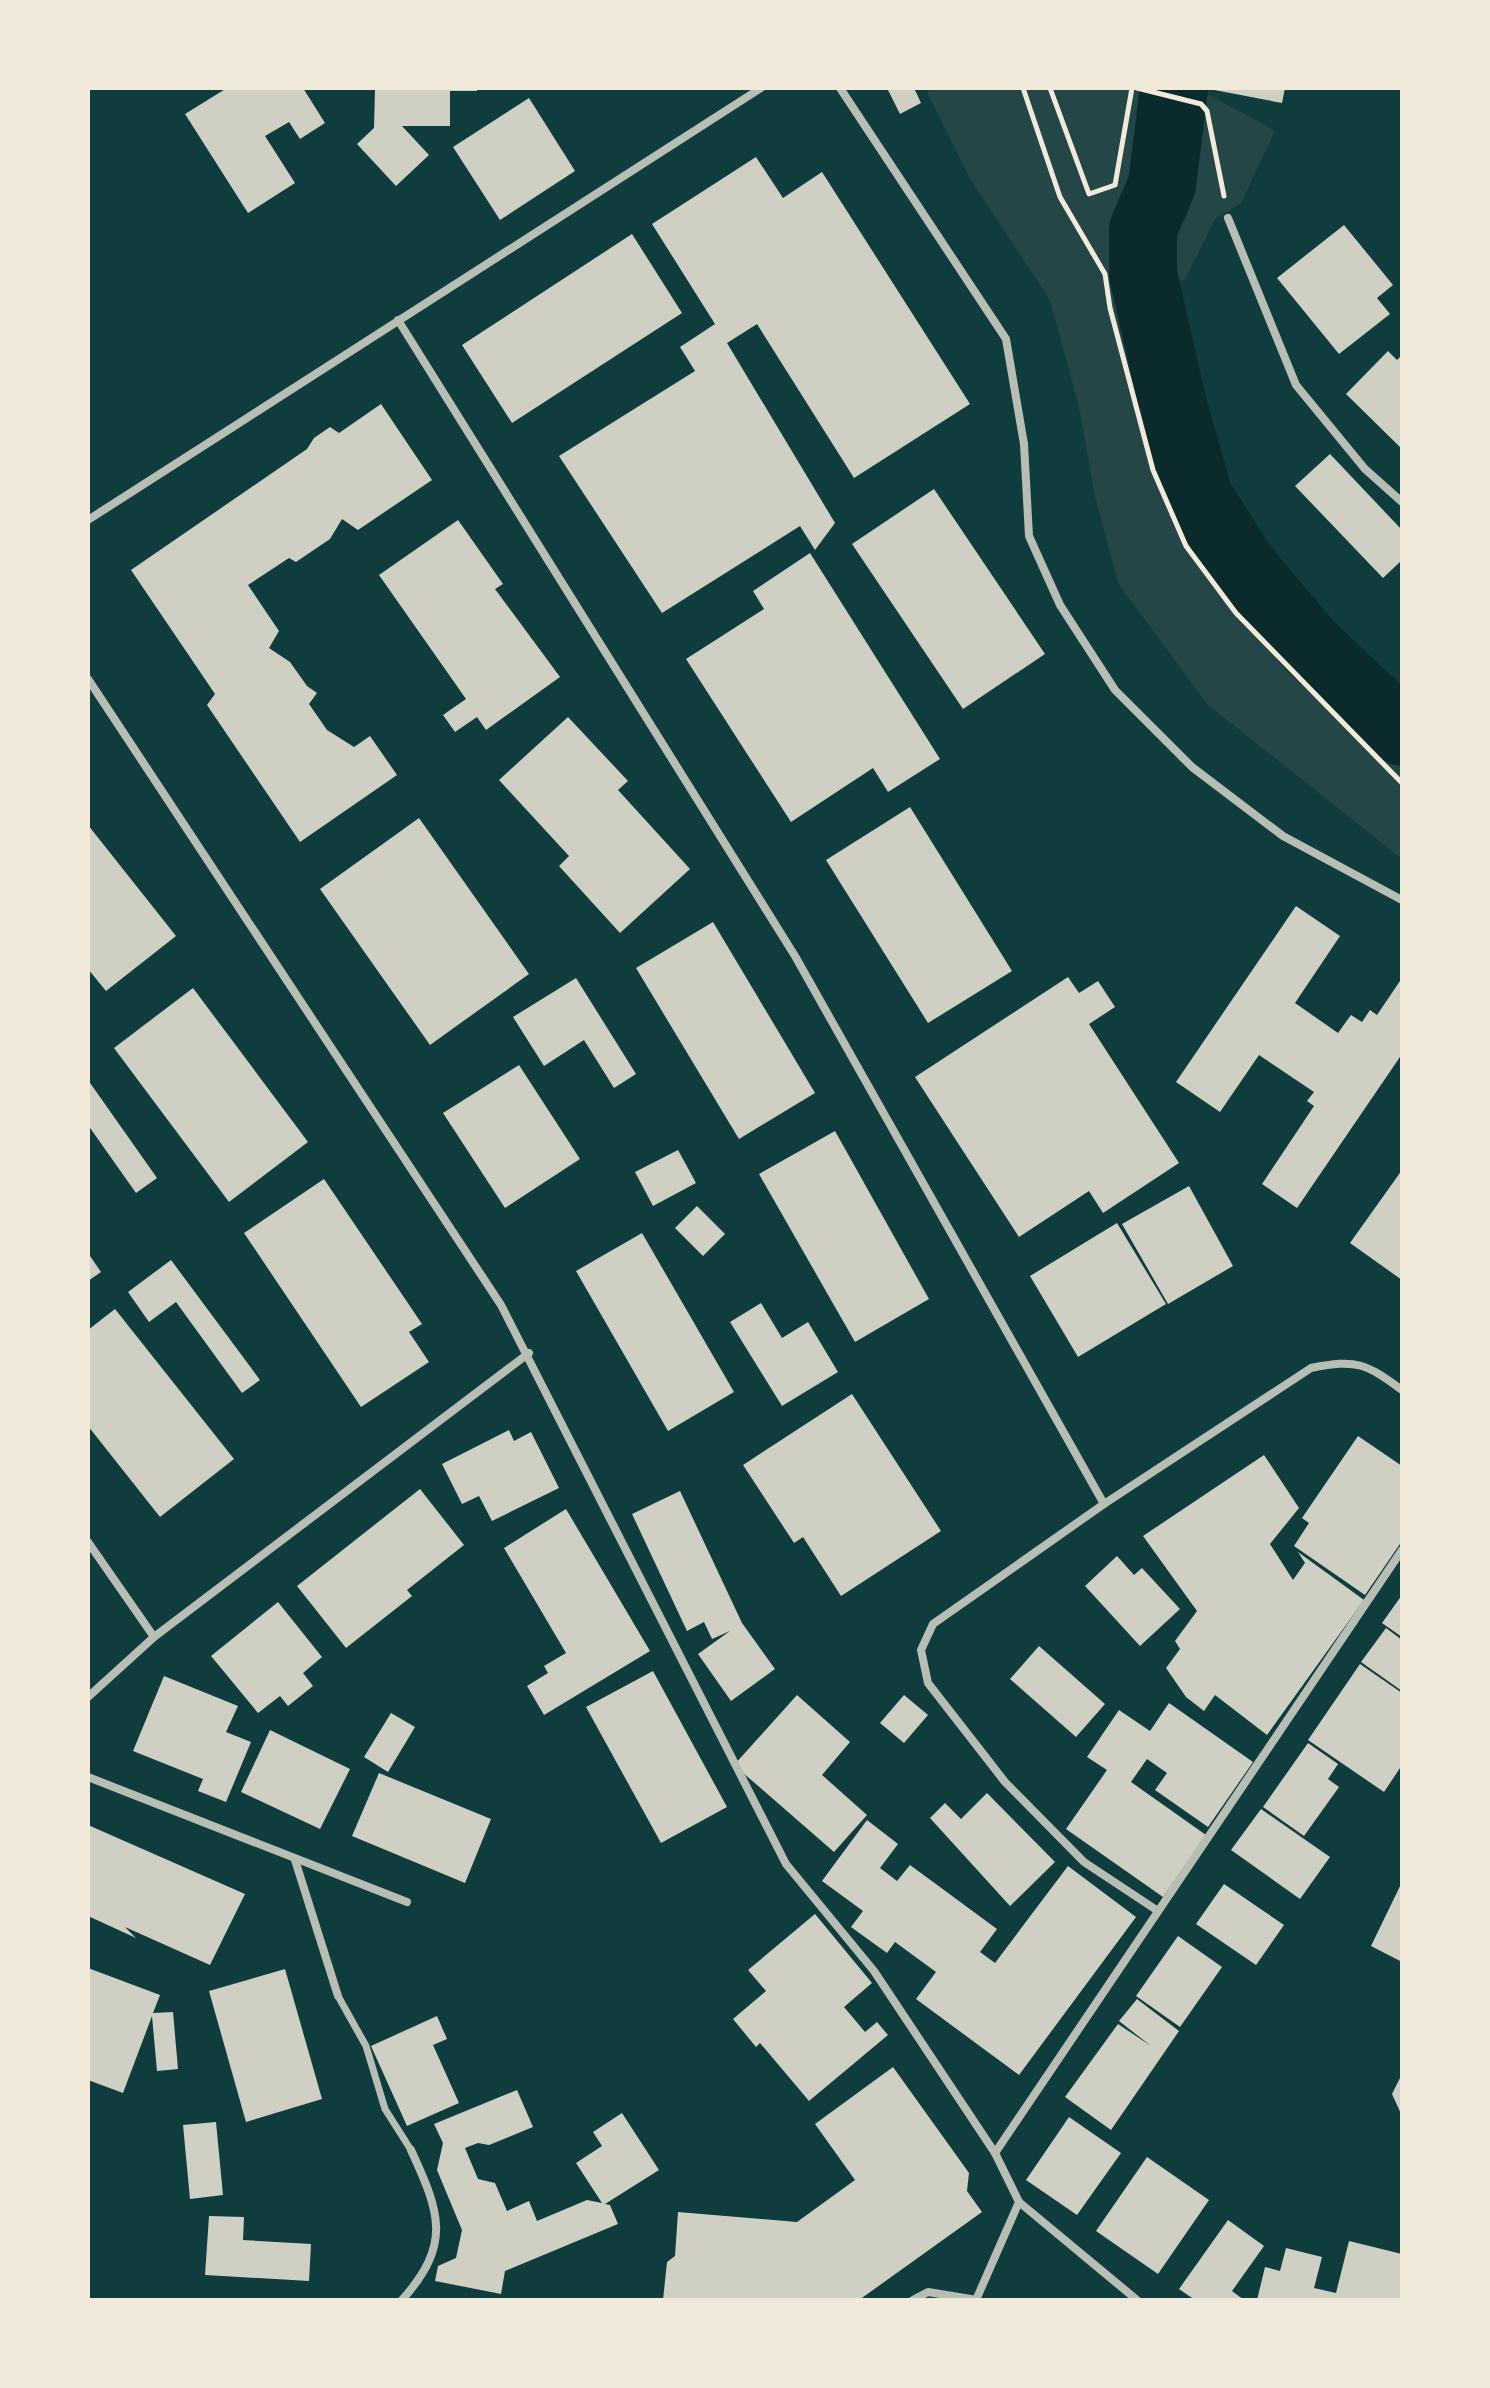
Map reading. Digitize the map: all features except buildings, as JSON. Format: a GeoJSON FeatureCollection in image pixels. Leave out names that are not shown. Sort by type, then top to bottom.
{"type":"FeatureCollection","features":[{"type":"Feature","properties":{"kind":"street"},"geometry":{"type":"LineString","coordinates":[[88,520],[761,88]]}},
{"type":"Feature","properties":{"kind":"street"},"geometry":{"type":"LineString","coordinates":[[840,88],[1006,339],[1024,444],[1029,536],[1060,605],[1115,690],[1192,767],[1283,836],[1402,900]]}},
{"type":"Feature","properties":{"kind":"street"},"geometry":{"type":"LineString","coordinates":[[1228,218],[1296,385],[1365,469],[1402,502]]}},
{"type":"Feature","properties":{"kind":"street"},"geometry":{"type":"LineString","coordinates":[[398,320],[795,956],[1104,1504]]}},
{"type":"Feature","properties":{"kind":"street"},"geometry":{"type":"LineString","coordinates":[[88,679],[501,1305],[529,1353],[786,1864],[874,1971],[995,2153],[1019,2202],[1137,2300]]}},
{"type":"Feature","properties":{"kind":"street"},"geometry":{"type":"LineString","coordinates":[[88,1697],[154,1637],[529,1353]]}},
{"type":"Feature","properties":{"kind":"street"},"geometry":{"type":"LineString","coordinates":[[1158,1911],[1084,1862],[1005,1782],[928,1683],[921,1650],[933,1624],[1104,1504],[1311,1368],[1346,1361],[1369,1366],[1402,1390]]}},
{"type":"Feature","properties":{"kind":"street"},"geometry":{"type":"LineString","coordinates":[[88,1542],[154,1637]]}},
{"type":"Feature","properties":{"kind":"street"},"geometry":{"type":"LineString","coordinates":[[995,2153],[1402,1550]]}},
{"type":"Feature","properties":{"kind":"street"},"geometry":{"type":"LineString","coordinates":[[88,1777],[407,1902]]}},
{"type":"Feature","properties":{"kind":"street"},"geometry":{"type":"LineString","coordinates":[[295,1860],[338,1996],[366,2046],[385,2109],[411,2150],[431,2195],[438,2243],[428,2266],[402,2300]]}},
{"type":"Feature","properties":{"kind":"street"},"geometry":{"type":"LineString","coordinates":[[913,2300],[928,2292],[976,2300],[1019,2202]]}},
{"type":"Feature","properties":{"kind":"path"},"geometry":{"type":"LineString","coordinates":[[1023,88],[1060,197],[1105,274],[1110,308],[1153,470],[1186,546],[1236,613],[1402,783]]}},
{"type":"Feature","properties":{"kind":"path"},"geometry":{"type":"LineString","coordinates":[[1050,88],[1089,194],[1115,185],[1136,89],[1201,104],[1211,121],[1228,218]]}},
{"type":"Feature","properties":{"kind":"shaded area"},"geometry":{"type":"Polygon","coordinates":[[[925,88],[1202,88],[1204,92],[1275,131],[1241,203],[1215,219],[1185,280],[1168,280],[1207,443],[1261,545],[1369,678],[1402,705],[1402,859],[1207,704],[1118,583],[1095,496],[1079,407],[1050,300],[970,179],[925,88]]]}},
{"type":"Feature","properties":{"kind":"waterway"},"geometry":{"type":"LineString","coordinates":[[1174,88],[1162,185],[1143,229],[1143,274],[1173,406],[1199,497],[1242,565],[1312,648],[1402,732]]}}]}
